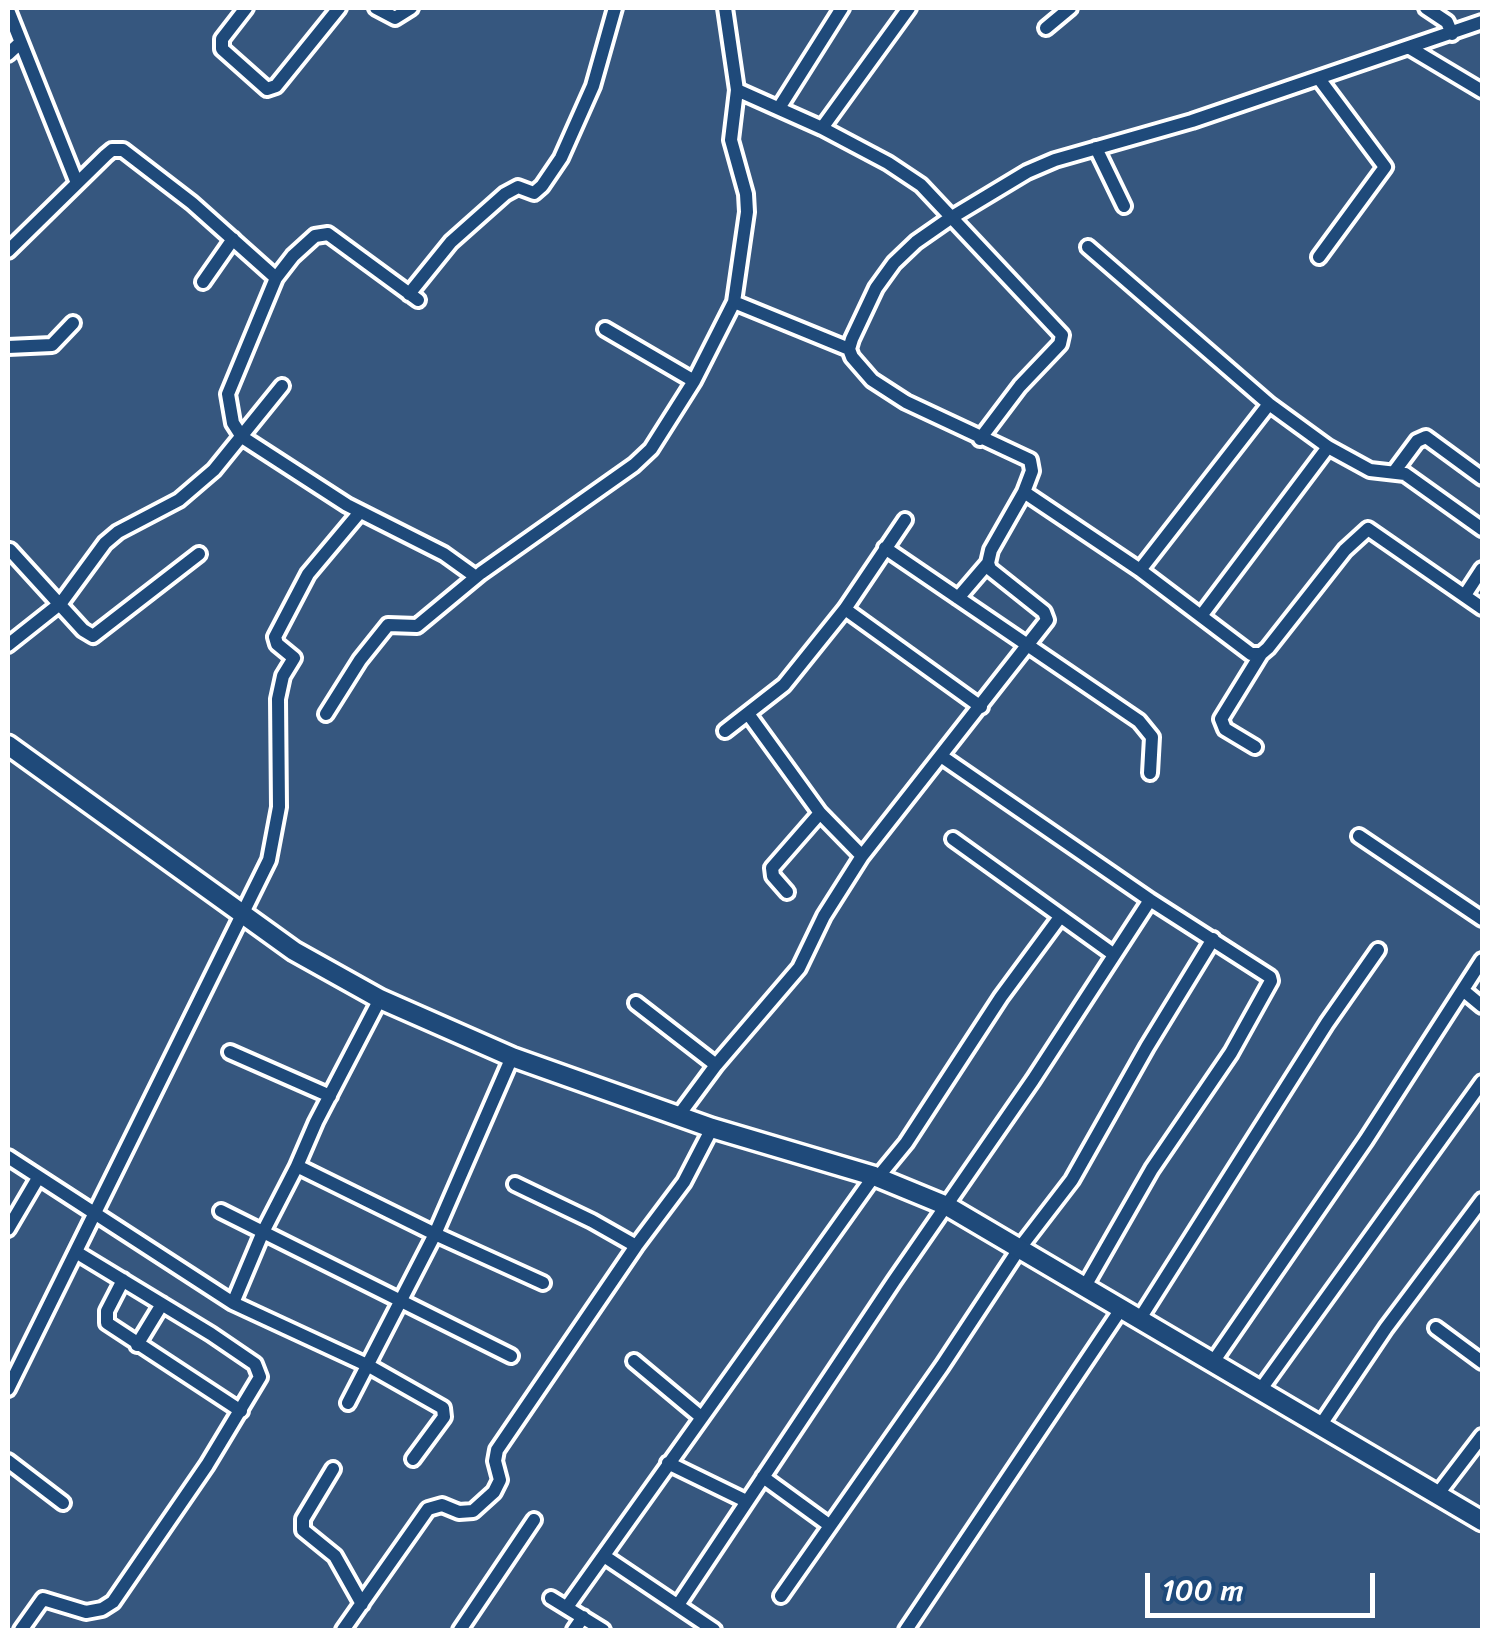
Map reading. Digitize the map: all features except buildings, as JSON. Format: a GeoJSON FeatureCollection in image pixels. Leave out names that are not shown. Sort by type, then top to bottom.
{"type":"FeatureCollection","features":[{"type":"Feature","properties":{"kind":"street"},"geometry":{"type":"LineString","coordinates":[[246,8],[222,39],[222,49],[267,89],[276,86],[339,8]]}},
{"type":"Feature","properties":{"kind":"street"},"geometry":{"type":"LineString","coordinates":[[376,8],[395,18],[410,8]]}},
{"type":"Feature","properties":{"kind":"street"},"geometry":{"type":"LineString","coordinates":[[476,577],[444,554],[360,512],[242,437],[233,423],[228,394],[276,278],[293,256],[322,234],[344,244],[414,297],[442,251],[504,194],[518,187],[534,193],[542,186],[561,158],[593,86],[616,8]]}},
{"type":"Feature","properties":{"kind":"street"},"geometry":{"type":"LineString","coordinates":[[326,714],[383,630],[392,624],[417,626],[476,577],[643,459],[694,381],[734,302],[747,212],[731,140],[737,90],[725,8]]}},
{"type":"Feature","properties":{"kind":"street"},"geometry":{"type":"LineString","coordinates":[[780,108],[842,8]]}},
{"type":"Feature","properties":{"kind":"street"},"geometry":{"type":"LineString","coordinates":[[822,128],[909,8]]}},
{"type":"Feature","properties":{"kind":"street"},"geometry":{"type":"LineString","coordinates":[[1046,28],[1070,8]]}},
{"type":"Feature","properties":{"kind":"street"},"geometry":{"type":"LineString","coordinates":[[1426,8],[1447,22],[1452,34]]}},
{"type":"Feature","properties":{"kind":"street"},"geometry":{"type":"LineString","coordinates":[[8,10],[78,183]]}},
{"type":"Feature","properties":{"kind":"street"},"geometry":{"type":"LineString","coordinates":[[958,598],[988,563],[991,550],[1024,492],[1032,471],[1030,460],[906,402],[872,380],[852,358],[849,349],[876,288],[894,262],[949,219],[1027,172],[1320,80],[1482,22]]}},
{"type":"Feature","properties":{"kind":"street"},"geometry":{"type":"LineString","coordinates":[[8,54],[20,43]]}},
{"type":"Feature","properties":{"kind":"street"},"geometry":{"type":"LineString","coordinates":[[1410,48],[1482,91]]}},
{"type":"Feature","properties":{"kind":"street"},"geometry":{"type":"LineString","coordinates":[[1318,257],[1385,167],[1320,80]]}},
{"type":"Feature","properties":{"kind":"street"},"geometry":{"type":"LineString","coordinates":[[737,90],[822,128],[921,185],[1062,335],[1060,344],[1020,386],[980,439]]}},
{"type":"Feature","properties":{"kind":"street"},"geometry":{"type":"LineString","coordinates":[[1096,148],[1124,206]]}},
{"type":"Feature","properties":{"kind":"street"},"geometry":{"type":"LineString","coordinates":[[8,251],[112,150],[123,150],[276,278]]}},
{"type":"Feature","properties":{"kind":"street"},"geometry":{"type":"LineString","coordinates":[[203,282],[233,239]]}},
{"type":"Feature","properties":{"kind":"street"},"geometry":{"type":"LineString","coordinates":[[1088,247],[1269,404],[1328,447],[1363,468],[1414,479],[1482,529]]}},
{"type":"Feature","properties":{"kind":"street"},"geometry":{"type":"LineString","coordinates":[[734,302],[849,349]]}},
{"type":"Feature","properties":{"kind":"street"},"geometry":{"type":"LineString","coordinates":[[8,346],[52,345],[73,323]]}},
{"type":"Feature","properties":{"kind":"street"},"geometry":{"type":"LineString","coordinates":[[605,329],[694,381]]}},
{"type":"Feature","properties":{"kind":"street"},"geometry":{"type":"LineString","coordinates":[[8,645],[61,603],[105,543],[178,500],[214,470],[282,386]]}},
{"type":"Feature","properties":{"kind":"street"},"geometry":{"type":"LineString","coordinates":[[1140,570],[1269,404]]}},
{"type":"Feature","properties":{"kind":"street"},"geometry":{"type":"LineString","coordinates":[[1394,472],[1417,441],[1426,437],[1482,478]]}},
{"type":"Feature","properties":{"kind":"street"},"geometry":{"type":"LineString","coordinates":[[1200,616],[1328,447]]}},
{"type":"Feature","properties":{"kind":"street"},"geometry":{"type":"LineString","coordinates":[[1024,492],[1140,570],[1251,654],[1261,654]]}},
{"type":"Feature","properties":{"kind":"street"},"geometry":{"type":"LineString","coordinates":[[8,1389],[76,1252],[86,1208],[269,860],[280,807],[278,700],[283,676],[294,658],[277,644],[275,636],[314,566],[360,512]]}},
{"type":"Feature","properties":{"kind":"street"},"geometry":{"type":"LineString","coordinates":[[724,731],[784,685],[845,610],[905,520]]}},
{"type":"Feature","properties":{"kind":"street"},"geometry":{"type":"LineString","coordinates":[[1255,747],[1225,730],[1221,719],[1261,654],[1344,550],[1368,529],[1482,608]]}},
{"type":"Feature","properties":{"kind":"street"},"geometry":{"type":"LineString","coordinates":[[886,548],[1148,729],[1153,750],[1150,773]]}},
{"type":"Feature","properties":{"kind":"street"},"geometry":{"type":"LineString","coordinates":[[10,550],[89,635],[96,635],[199,554]]}},
{"type":"Feature","properties":{"kind":"street"},"geometry":{"type":"LineString","coordinates":[[679,1115],[800,968],[824,916],[862,856],[1044,625],[1047,616],[990,570],[988,563]]}},
{"type":"Feature","properties":{"kind":"street"},"geometry":{"type":"LineString","coordinates":[[1465,595],[1482,568]]}},
{"type":"Feature","properties":{"kind":"street"},"geometry":{"type":"LineString","coordinates":[[845,610],[981,707]]}},
{"type":"Feature","properties":{"kind":"street"},"geometry":{"type":"LineString","coordinates":[[749,715],[820,814],[862,856]]}},
{"type":"Feature","properties":{"kind":"street"},"geometry":{"type":"LineString","coordinates":[[8,745],[294,951],[380,999],[512,1057],[712,1128],[876,1176],[947,1206],[1482,1521]]}},
{"type":"Feature","properties":{"kind":"street"},"geometry":{"type":"LineString","coordinates":[[940,756],[1150,900],[1270,976],[1270,985],[1231,1053],[1152,1169],[1084,1288]]}},
{"type":"Feature","properties":{"kind":"street"},"geometry":{"type":"LineString","coordinates":[[788,892],[773,876],[772,868],[820,814]]}},
{"type":"Feature","properties":{"kind":"street"},"geometry":{"type":"LineString","coordinates":[[1359,836],[1482,919]]}},
{"type":"Feature","properties":{"kind":"street"},"geometry":{"type":"LineString","coordinates":[[953,840],[1113,954]]}},
{"type":"Feature","properties":{"kind":"street"},"geometry":{"type":"LineString","coordinates":[[678,1605],[1150,900]]}},
{"type":"Feature","properties":{"kind":"street"},"geometry":{"type":"LineString","coordinates":[[567,1607],[876,1176],[906,1143],[1001,997],[1060,916]]}},
{"type":"Feature","properties":{"kind":"street"},"geometry":{"type":"LineString","coordinates":[[781,1596],[1019,1250],[1072,1180],[1213,940]]}},
{"type":"Feature","properties":{"kind":"street"},"geometry":{"type":"LineString","coordinates":[[1138,1320],[1378,950]]}},
{"type":"Feature","properties":{"kind":"street"},"geometry":{"type":"LineString","coordinates":[[1213,1362],[1482,960]]}},
{"type":"Feature","properties":{"kind":"street"},"geometry":{"type":"LineString","coordinates":[[1464,991],[1482,1006]]}},
{"type":"Feature","properties":{"kind":"street"},"geometry":{"type":"LineString","coordinates":[[233,1303],[262,1234],[380,999]]}},
{"type":"Feature","properties":{"kind":"street"},"geometry":{"type":"LineString","coordinates":[[636,1003],[716,1066]]}},
{"type":"Feature","properties":{"kind":"street"},"geometry":{"type":"LineString","coordinates":[[230,1052],[330,1096]]}},
{"type":"Feature","properties":{"kind":"street"},"geometry":{"type":"LineString","coordinates":[[348,1402],[435,1234],[512,1057]]}},
{"type":"Feature","properties":{"kind":"street"},"geometry":{"type":"LineString","coordinates":[[1261,1388],[1482,1082]]}},
{"type":"Feature","properties":{"kind":"street"},"geometry":{"type":"LineString","coordinates":[[343,1630],[428,1509],[442,1505],[459,1512],[474,1511],[494,1492],[500,1480],[497,1450],[684,1182],[712,1128]]}},
{"type":"Feature","properties":{"kind":"street"},"geometry":{"type":"LineString","coordinates":[[8,1157],[233,1303],[369,1366],[446,1411],[413,1459]]}},
{"type":"Feature","properties":{"kind":"street"},"geometry":{"type":"LineString","coordinates":[[297,1166],[543,1283]]}},
{"type":"Feature","properties":{"kind":"street"},"geometry":{"type":"LineString","coordinates":[[8,1228],[38,1178]]}},
{"type":"Feature","properties":{"kind":"street"},"geometry":{"type":"LineString","coordinates":[[515,1184],[636,1246]]}},
{"type":"Feature","properties":{"kind":"street"},"geometry":{"type":"LineString","coordinates":[[1320,1426],[1386,1328],[1482,1200]]}},
{"type":"Feature","properties":{"kind":"street"},"geometry":{"type":"LineString","coordinates":[[221,1211],[511,1356]]}},
{"type":"Feature","properties":{"kind":"street"},"geometry":{"type":"LineString","coordinates":[[21,1630],[43,1599],[86,1612],[102,1610],[113,1602],[260,1378],[259,1368],[76,1252]]}},
{"type":"Feature","properties":{"kind":"street"},"geometry":{"type":"LineString","coordinates":[[123,1280],[107,1311],[106,1323],[241,1411]]}},
{"type":"Feature","properties":{"kind":"street"},"geometry":{"type":"LineString","coordinates":[[137,1345],[162,1304]]}},
{"type":"Feature","properties":{"kind":"street"},"geometry":{"type":"LineString","coordinates":[[906,1630],[1121,1310]]}},
{"type":"Feature","properties":{"kind":"street"},"geometry":{"type":"LineString","coordinates":[[1436,1328],[1482,1362]]}},
{"type":"Feature","properties":{"kind":"street"},"geometry":{"type":"LineString","coordinates":[[634,1361],[701,1417]]}},
{"type":"Feature","properties":{"kind":"street"},"geometry":{"type":"LineString","coordinates":[[1437,1495],[1482,1436]]}},
{"type":"Feature","properties":{"kind":"street"},"geometry":{"type":"LineString","coordinates":[[8,1462],[64,1502]]}},
{"type":"Feature","properties":{"kind":"street"},"geometry":{"type":"LineString","coordinates":[[668,1463],[746,1501]]}},
{"type":"Feature","properties":{"kind":"street"},"geometry":{"type":"LineString","coordinates":[[333,1469],[303,1520],[302,1530],[335,1556],[362,1604]]}},
{"type":"Feature","properties":{"kind":"street"},"geometry":{"type":"LineString","coordinates":[[763,1477],[830,1525]]}},
{"type":"Feature","properties":{"kind":"street"},"geometry":{"type":"LineString","coordinates":[[461,1630],[534,1520]]}},
{"type":"Feature","properties":{"kind":"street"},"geometry":{"type":"LineString","coordinates":[[604,1556],[714,1630]]}},
{"type":"Feature","properties":{"kind":"street"},"geometry":{"type":"LineString","coordinates":[[551,1598],[603,1630]]}},
{"type":"Feature","properties":{"kind":"street"},"geometry":{"type":"LineString","coordinates":[[574,1630],[583,1616]]}}]}
